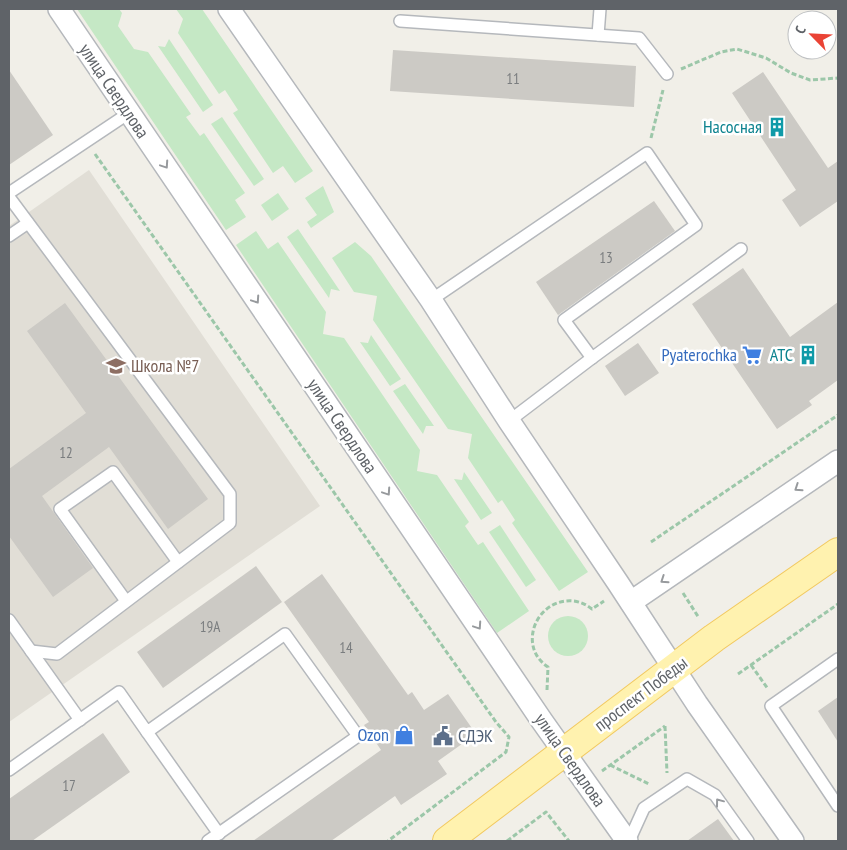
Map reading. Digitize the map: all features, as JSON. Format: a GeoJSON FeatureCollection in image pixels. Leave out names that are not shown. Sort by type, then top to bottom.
{"type":"FeatureCollection","features":[{"type":"Feature","properties":{"kind":"main road","name":"проспект Победы"},"geometry":{"type":"LineString","coordinates":[[447,841],[721,633],[838,552]]}},
{"type":"Feature","properties":{"kind":"street","name":"улица Свердлова"},"geometry":{"type":"LineString","coordinates":[[59,9],[564,752],[628,841]]}},
{"type":"Feature","properties":{"kind":"street"},"geometry":{"type":"LineString","coordinates":[[229,9],[431,300],[509,421],[631,602],[696,704],[793,841]]}},
{"type":"Feature","properties":{"kind":"street"},"geometry":{"type":"LineString","coordinates":[[631,602],[838,461]]}},
{"type":"Feature","properties":{"kind":"lane"},"geometry":{"type":"LineString","coordinates":[[598,35],[600,9]]}},
{"type":"Feature","properties":{"kind":"lane"},"geometry":{"type":"LineString","coordinates":[[400,21],[639,38],[667,74]]}},
{"type":"Feature","properties":{"kind":"lane"},"geometry":{"type":"LineString","coordinates":[[9,193],[129,113]]}},
{"type":"Feature","properties":{"kind":"lane"},"geometry":{"type":"LineString","coordinates":[[431,300],[647,153],[696,225],[564,320],[592,358]]}},
{"type":"Feature","properties":{"kind":"lane"},"geometry":{"type":"LineString","coordinates":[[9,197],[230,494],[230,523],[57,654],[31,651]]}},
{"type":"Feature","properties":{"kind":"lane"},"geometry":{"type":"LineString","coordinates":[[9,236],[28,223]]}},
{"type":"Feature","properties":{"kind":"lane"},"geometry":{"type":"LineString","coordinates":[[509,421],[741,249]]}},
{"type":"Feature","properties":{"kind":"lane"},"geometry":{"type":"LineString","coordinates":[[126,601],[60,509],[113,472],[178,562]]}},
{"type":"Feature","properties":{"kind":"lane"},"geometry":{"type":"LineString","coordinates":[[9,620],[80,720]]}},
{"type":"Feature","properties":{"kind":"lane"},"geometry":{"type":"LineString","coordinates":[[147,732],[284,634],[358,736],[208,841]]}},
{"type":"Feature","properties":{"kind":"lane"},"geometry":{"type":"LineString","coordinates":[[838,660],[771,706],[838,806]]}},
{"type":"Feature","properties":{"kind":"lane"},"geometry":{"type":"LineString","coordinates":[[9,770],[119,692],[219,834]]}},
{"type":"Feature","properties":{"kind":"lane"},"geometry":{"type":"LineString","coordinates":[[628,841],[644,808],[687,779],[715,796],[748,841]]}},
{"type":"Feature","properties":{"kind":"path"},"geometry":{"type":"LineString","coordinates":[[647,153],[667,74],[721,52],[737,49],[766,58],[791,73],[810,80],[838,78]]}},
{"type":"Feature","properties":{"kind":"path"},"geometry":{"type":"LineString","coordinates":[[86,142],[508,737],[506,752],[388,841]]}},
{"type":"Feature","properties":{"kind":"path"},"geometry":{"type":"LineString","coordinates":[[651,542],[838,415]]}},
{"type":"Feature","properties":{"kind":"path"},"geometry":{"type":"LineString","coordinates":[[683,593],[703,622]]}},
{"type":"Feature","properties":{"kind":"path"},"geometry":{"type":"LineString","coordinates":[[546,696],[548,667],[537,656],[533,644],[532,632],[536,620],[544,610],[555,603],[567,600],[578,602],[592,609],[604,601]]}},
{"type":"Feature","properties":{"kind":"path"},"geometry":{"type":"LineString","coordinates":[[738,674],[838,604]]}},
{"type":"Feature","properties":{"kind":"path"},"geometry":{"type":"LineString","coordinates":[[751,665],[776,702]]}},
{"type":"Feature","properties":{"kind":"path"},"geometry":{"type":"LineString","coordinates":[[597,774],[665,726],[667,792],[610,765]]}},
{"type":"Feature","properties":{"kind":"path"},"geometry":{"type":"LineString","coordinates":[[507,841],[546,812],[569,841]]}},
{"type":"Feature","properties":{"kind":"shaded area","name":"Школа №7"},"geometry":{"type":"Polygon","coordinates":[[[89,170],[320,506],[9,722],[9,226],[89,170]]]}},
{"type":"Feature","properties":{"kind":"green space"},"geometry":{"type":"Polygon","coordinates":[[[77,9],[119,9],[122,13],[118,26],[134,49],[148,52],[191,114],[186,117],[200,136],[204,133],[245,193],[235,200],[246,217],[226,230],[77,9]]]}},
{"type":"Feature","properties":{"kind":"green space"},"geometry":{"type":"Polygon","coordinates":[[[176,9],[202,9],[313,171],[295,183],[283,166],[273,173],[233,113],[238,110],[225,90],[219,94],[178,33],[183,19],[176,9]]]}},
{"type":"Feature","properties":{"kind":"green space"},"geometry":{"type":"Polygon","coordinates":[[[169,39],[213,105],[203,112],[158,46],[165,47],[169,39]]]}},
{"type":"Feature","properties":{"kind":"green space"},"geometry":{"type":"Polygon","coordinates":[[[222,117],[264,179],[254,186],[211,124],[222,117]]]}},
{"type":"Feature","properties":{"kind":"green space"},"geometry":{"type":"Polygon","coordinates":[[[323,186],[334,212],[311,228],[307,222],[317,215],[305,198],[323,186]]]}},
{"type":"Feature","properties":{"kind":"green space"},"geometry":{"type":"Polygon","coordinates":[[[278,193],[289,209],[272,221],[261,205],[278,193]]]}},
{"type":"Feature","properties":{"kind":"green space"},"geometry":{"type":"Polygon","coordinates":[[[298,229],[340,291],[331,289],[329,298],[287,237],[298,229]]]}},
{"type":"Feature","properties":{"kind":"green space"},"geometry":{"type":"Polygon","coordinates":[[[256,231],[268,249],[278,242],[326,312],[323,334],[344,338],[420,450],[417,471],[437,475],[469,522],[465,526],[478,545],[483,542],[529,611],[497,633],[236,245],[256,231]]]}},
{"type":"Feature","properties":{"kind":"green space"},"geometry":{"type":"Polygon","coordinates":[[[355,242],[371,256],[588,572],[559,591],[512,523],[515,520],[502,500],[498,503],[468,458],[472,434],[448,429],[373,320],[377,296],[354,292],[332,258],[355,242]]]}},
{"type":"Feature","properties":{"kind":"green space"},"geometry":{"type":"Polygon","coordinates":[[[371,335],[401,379],[390,386],[360,342],[368,343],[371,335]]]}},
{"type":"Feature","properties":{"kind":"green space"},"geometry":{"type":"Polygon","coordinates":[[[405,384],[434,426],[426,426],[423,434],[393,391],[405,384]]]}},
{"type":"Feature","properties":{"kind":"green space"},"geometry":{"type":"Polygon","coordinates":[[[464,472],[492,513],[481,520],[454,479],[462,480],[464,472]]]}},
{"type":"Feature","properties":{"kind":"green space"},"geometry":{"type":"Polygon","coordinates":[[[500,525],[536,580],[526,587],[489,532],[500,525]]]}},
{"type":"Feature","properties":{"kind":"green space"},"geometry":{"type":"Polygon","coordinates":[[[564,616],[572,616],[579,619],[585,625],[588,636],[585,647],[579,653],[572,656],[564,656],[557,653],[551,647],[548,640],[548,632],[551,625],[557,619],[564,616]]]}},
{"type":"Feature","properties":{"kind":"building"},"geometry":{"type":"Polygon","coordinates":[[[393,50],[636,66],[634,107],[390,91],[393,50]]]}},
{"type":"Feature","properties":{"kind":"building"},"geometry":{"type":"Polygon","coordinates":[[[9,70],[53,135],[9,165],[9,70]]]}},
{"type":"Feature","properties":{"kind":"building","name":"Насосная"},"geometry":{"type":"Polygon","coordinates":[[[763,72],[828,168],[838,161],[838,201],[800,227],[782,200],[796,190],[732,93],[763,72]]]}},
{"type":"Feature","properties":{"kind":"building"},"geometry":{"type":"Polygon","coordinates":[[[654,201],[675,231],[558,315],[536,282],[654,201]]]}},
{"type":"Feature","properties":{"kind":"building","name":"Pyaterochka"},"geometry":{"type":"Polygon","coordinates":[[[743,268],[790,337],[838,302],[838,380],[809,401],[812,405],[777,429],[692,304],[743,268]]]}},
{"type":"Feature","properties":{"kind":"building"},"geometry":{"type":"Polygon","coordinates":[[[65,303],[208,499],[168,529],[109,447],[42,496],[93,568],[53,597],[9,536],[9,469],[86,413],[27,331],[65,303]]]}},
{"type":"Feature","properties":{"kind":"building"},"geometry":{"type":"Polygon","coordinates":[[[638,343],[659,373],[625,396],[605,366],[638,343]]]}},
{"type":"Feature","properties":{"kind":"building"},"geometry":{"type":"Polygon","coordinates":[[[256,566],[282,602],[163,688],[137,652],[256,566]]]}},
{"type":"Feature","properties":{"kind":"building"},"geometry":{"type":"Polygon","coordinates":[[[322,574],[408,695],[412,692],[424,710],[448,694],[476,734],[438,761],[447,774],[401,805],[395,796],[331,841],[253,841],[381,750],[364,725],[369,722],[284,602],[322,574]]]}},
{"type":"Feature","properties":{"kind":"building"},"geometry":{"type":"Polygon","coordinates":[[[838,697],[838,742],[818,711],[838,697]]]}},
{"type":"Feature","properties":{"kind":"building"},"geometry":{"type":"Polygon","coordinates":[[[103,733],[130,772],[32,841],[9,841],[9,799],[103,733]]]}},
{"type":"Feature","properties":{"kind":"building"},"geometry":{"type":"Polygon","coordinates":[[[718,819],[734,841],[687,841],[718,819]]]}},
{"type":"Feature","properties":{"kind":"place","name":"Насосная"},"geometry":{"type":"Point","coordinates":[777,127]}},
{"type":"Feature","properties":{"kind":"place","name":"Pyaterochka"},"geometry":{"type":"Point","coordinates":[752,355]}},
{"type":"Feature","properties":{"kind":"place","name":"АТС"},"geometry":{"type":"Point","coordinates":[808,355]}},
{"type":"Feature","properties":{"kind":"place","name":"Школа №7"},"geometry":{"type":"Point","coordinates":[116,366]}},
{"type":"Feature","properties":{"kind":"place","name":"Ozon"},"geometry":{"type":"Point","coordinates":[404,735]}},
{"type":"Feature","properties":{"kind":"place","name":"СДЭК"},"geometry":{"type":"Point","coordinates":[443,736]}}]}
